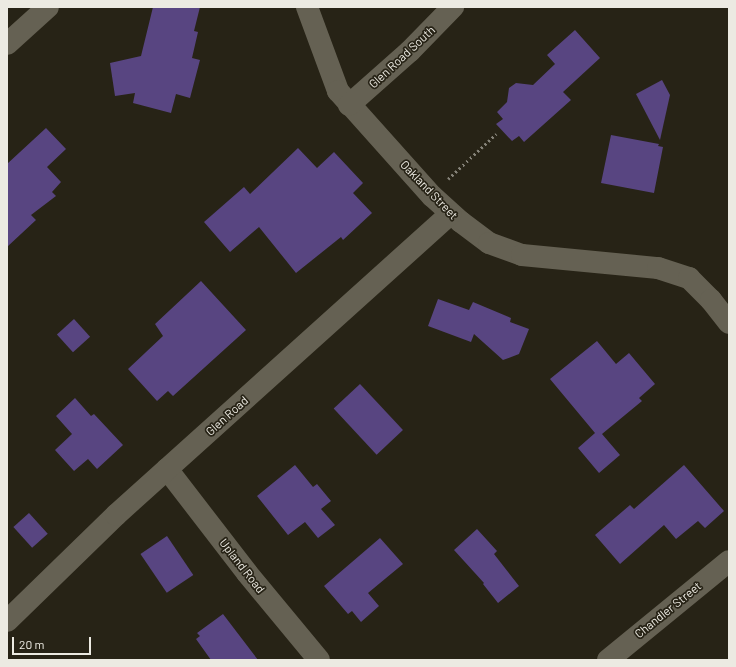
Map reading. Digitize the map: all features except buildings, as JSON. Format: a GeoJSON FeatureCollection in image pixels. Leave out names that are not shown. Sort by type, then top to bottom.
{"type":"FeatureCollection","features":[{"type":"Feature","properties":{"kind":"street"},"geometry":{"type":"LineString","coordinates":[[7,44],[48,7]]}},
{"type":"Feature","properties":{"kind":"street","name":"Oakland Street"},"geometry":{"type":"LineString","coordinates":[[307,7],[338,91],[349,105],[450,214],[489,243],[522,255],[658,268],[689,278],[729,323]]}},
{"type":"Feature","properties":{"kind":"street","name":"Glen Road South"},"geometry":{"type":"LineString","coordinates":[[349,105],[410,51],[453,7]]}},
{"type":"Feature","properties":{"kind":"street","name":"Glen Road"},"geometry":{"type":"LineString","coordinates":[[7,621],[116,515],[450,214]]}},
{"type":"Feature","properties":{"kind":"street","name":"Upland Road"},"geometry":{"type":"LineString","coordinates":[[167,469],[247,573],[318,660]]}},
{"type":"Feature","properties":{"kind":"street","name":"Chandler Street"},"geometry":{"type":"LineString","coordinates":[[608,660],[729,561]]}},
{"type":"Feature","properties":{"kind":"path"},"geometry":{"type":"LineString","coordinates":[[446,180],[496,134]]}}]}
